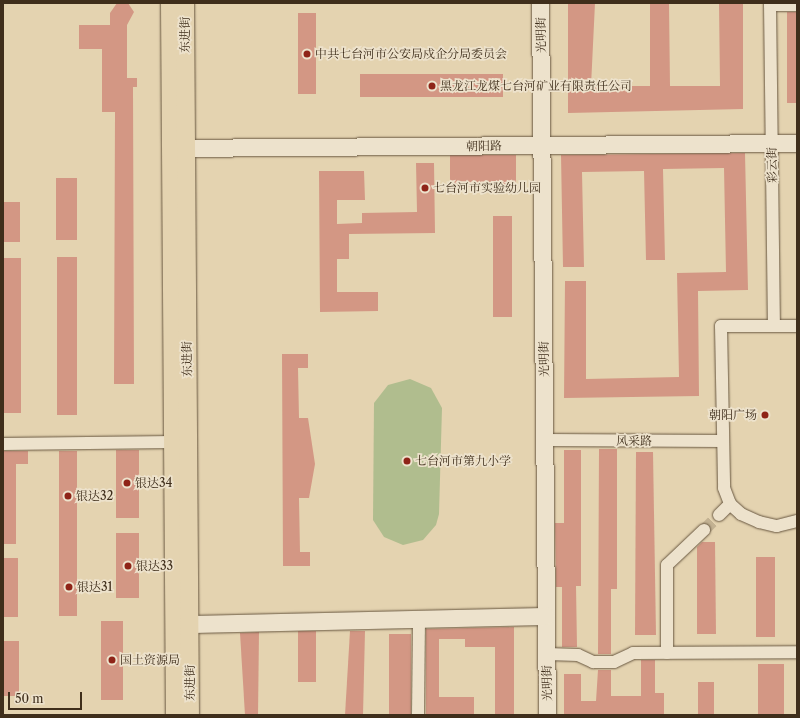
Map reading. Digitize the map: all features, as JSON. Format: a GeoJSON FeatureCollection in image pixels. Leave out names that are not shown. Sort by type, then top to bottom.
{"type":"FeatureCollection","features":[{"type":"Feature","properties":{"kind":"main road","name":"东进街"},"geometry":{"type":"LineString","coordinates":[[170,3],[178,148],[190,624],[190,715]]}},
{"type":"Feature","properties":{"kind":"main road","name":"东进街"},"geometry":{"type":"LineString","coordinates":[[175,715],[173,442],[178,148],[185,3]]}},
{"type":"Feature","properties":{"kind":"street","name":"光明街"},"geometry":{"type":"LineString","coordinates":[[540,3],[547,715]]}},
{"type":"Feature","properties":{"kind":"street"},"geometry":{"type":"LineString","coordinates":[[770,4],[797,5]]}},
{"type":"Feature","properties":{"kind":"street","name":"彩云街"},"geometry":{"type":"LineString","coordinates":[[770,4],[774,326]]}},
{"type":"Feature","properties":{"kind":"street","name":"朝阳路"},"geometry":{"type":"LineString","coordinates":[[178,148],[797,143]]}},
{"type":"Feature","properties":{"kind":"street"},"geometry":{"type":"LineString","coordinates":[[797,326],[721,326],[724,488],[730,504],[741,514],[759,522],[776,526],[797,521]]}},
{"type":"Feature","properties":{"kind":"street","name":"风采路"},"geometry":{"type":"LineString","coordinates":[[545,440],[723,441]]}},
{"type":"Feature","properties":{"kind":"street"},"geometry":{"type":"LineString","coordinates":[[3,444],[173,442]]}},
{"type":"Feature","properties":{"kind":"street"},"geometry":{"type":"LineString","coordinates":[[719,515],[730,504]]}},
{"type":"Feature","properties":{"kind":"street"},"geometry":{"type":"LineString","coordinates":[[667,653],[667,565],[704,530]]}},
{"type":"Feature","properties":{"kind":"street"},"geometry":{"type":"LineString","coordinates":[[190,624],[546,616]]}},
{"type":"Feature","properties":{"kind":"street"},"geometry":{"type":"LineString","coordinates":[[418,715],[419,619]]}},
{"type":"Feature","properties":{"kind":"street"},"geometry":{"type":"LineString","coordinates":[[547,654],[578,655],[594,662],[614,662],[633,653],[797,652]]}},
{"type":"Feature","properties":{"kind":"green space","name":"七台河市第九小学"},"geometry":{"type":"Polygon","coordinates":[[[410,379],[431,388],[442,408],[439,514],[436,525],[423,540],[403,545],[384,537],[373,520],[374,403],[388,385],[410,379]]]}},
{"type":"Feature","properties":{"kind":"building"},"geometry":{"type":"Polygon","coordinates":[[[117,3],[128,3],[134,12],[127,25],[127,78],[137,78],[137,87],[133,87],[134,384],[114,384],[115,112],[102,112],[102,49],[79,49],[79,25],[110,25],[110,13],[117,3]]]}},
{"type":"Feature","properties":{"kind":"building"},"geometry":{"type":"Polygon","coordinates":[[[568,3],[595,3],[591,86],[650,86],[650,3],[669,3],[670,86],[720,86],[719,3],[743,3],[743,109],[568,113],[568,3]]]}},
{"type":"Feature","properties":{"kind":"building"},"geometry":{"type":"Polygon","coordinates":[[[787,12],[797,12],[797,103],[787,103],[787,12]]]}},
{"type":"Feature","properties":{"kind":"building","name":"中共七台河市公安局戍企分局委员会"},"geometry":{"type":"Polygon","coordinates":[[[298,13],[316,13],[316,94],[298,94],[298,13]]]}},
{"type":"Feature","properties":{"kind":"building","name":"黑龙江龙煤七台河矿业有限责任公司"},"geometry":{"type":"Polygon","coordinates":[[[360,74],[503,74],[503,97],[360,97],[360,74]]]}},
{"type":"Feature","properties":{"kind":"building"},"geometry":{"type":"Polygon","coordinates":[[[745,153],[748,290],[698,291],[699,396],[564,398],[565,281],[586,281],[586,379],[679,377],[677,273],[726,272],[724,168],[663,169],[665,260],[646,260],[644,171],[582,172],[584,267],[563,267],[561,155],[745,153]]]}},
{"type":"Feature","properties":{"kind":"building"},"geometry":{"type":"Polygon","coordinates":[[[450,155],[516,155],[516,187],[450,187],[450,155]]]}},
{"type":"Feature","properties":{"kind":"building"},"geometry":{"type":"Polygon","coordinates":[[[416,163],[434,163],[435,233],[349,234],[349,259],[337,259],[337,292],[378,292],[378,311],[320,312],[319,171],[364,171],[365,200],[337,200],[337,224],[362,223],[362,213],[417,212],[416,163]]]}},
{"type":"Feature","properties":{"kind":"building"},"geometry":{"type":"Polygon","coordinates":[[[56,178],[77,178],[77,240],[56,240],[56,178]]]}},
{"type":"Feature","properties":{"kind":"building"},"geometry":{"type":"Polygon","coordinates":[[[3,202],[20,202],[20,242],[3,242],[3,202]]]}},
{"type":"Feature","properties":{"kind":"building"},"geometry":{"type":"Polygon","coordinates":[[[493,216],[512,216],[512,317],[493,317],[493,216]]]}},
{"type":"Feature","properties":{"kind":"building"},"geometry":{"type":"Polygon","coordinates":[[[57,257],[77,257],[77,415],[57,415],[57,257]]]}},
{"type":"Feature","properties":{"kind":"building"},"geometry":{"type":"Polygon","coordinates":[[[3,258],[21,258],[21,413],[3,413],[3,258]]]}},
{"type":"Feature","properties":{"kind":"building"},"geometry":{"type":"Polygon","coordinates":[[[282,354],[308,354],[308,368],[298,368],[299,418],[308,418],[315,464],[309,498],[299,498],[300,552],[310,552],[310,566],[283,566],[282,354]]]}},
{"type":"Feature","properties":{"kind":"building"},"geometry":{"type":"Polygon","coordinates":[[[599,449],[617,449],[617,589],[611,589],[611,654],[598,654],[599,449]]]}},
{"type":"Feature","properties":{"kind":"building","name":"银达34"},"geometry":{"type":"Polygon","coordinates":[[[116,450],[139,450],[139,518],[116,518],[116,450]]]}},
{"type":"Feature","properties":{"kind":"building"},"geometry":{"type":"Polygon","coordinates":[[[564,450],[581,450],[581,586],[576,586],[577,647],[562,647],[562,587],[556,587],[555,523],[564,523],[564,450]]]}},
{"type":"Feature","properties":{"kind":"building"},"geometry":{"type":"Polygon","coordinates":[[[3,451],[28,451],[28,464],[16,464],[16,544],[3,544],[3,451]]]}},
{"type":"Feature","properties":{"kind":"building"},"geometry":{"type":"Polygon","coordinates":[[[59,451],[77,451],[77,616],[59,616],[59,451]]]}},
{"type":"Feature","properties":{"kind":"building"},"geometry":{"type":"Polygon","coordinates":[[[636,452],[653,452],[656,635],[635,635],[636,452]]]}},
{"type":"Feature","properties":{"kind":"building","name":"银达33"},"geometry":{"type":"Polygon","coordinates":[[[116,533],[139,533],[139,598],[116,598],[116,533]]]}},
{"type":"Feature","properties":{"kind":"building"},"geometry":{"type":"Polygon","coordinates":[[[702,542],[715,542],[716,634],[697,634],[697,547],[702,542]]]}},
{"type":"Feature","properties":{"kind":"building"},"geometry":{"type":"Polygon","coordinates":[[[756,557],[775,557],[775,637],[756,637],[756,557]]]}},
{"type":"Feature","properties":{"kind":"building"},"geometry":{"type":"Polygon","coordinates":[[[3,558],[18,558],[18,617],[3,617],[3,558]]]}},
{"type":"Feature","properties":{"kind":"building","name":"国土资源局"},"geometry":{"type":"Polygon","coordinates":[[[101,621],[123,621],[123,700],[101,700],[101,621]]]}},
{"type":"Feature","properties":{"kind":"building"},"geometry":{"type":"Polygon","coordinates":[[[514,627],[514,715],[495,715],[495,647],[465,647],[465,639],[439,639],[439,697],[474,697],[474,714],[426,714],[426,629],[514,627]]]}},
{"type":"Feature","properties":{"kind":"building"},"geometry":{"type":"Polygon","coordinates":[[[298,631],[316,631],[316,682],[298,682],[298,631]]]}},
{"type":"Feature","properties":{"kind":"building"},"geometry":{"type":"Polygon","coordinates":[[[350,631],[365,631],[363,715],[345,715],[350,631]]]}},
{"type":"Feature","properties":{"kind":"building"},"geometry":{"type":"Polygon","coordinates":[[[259,632],[258,715],[245,715],[240,633],[259,632]]]}},
{"type":"Feature","properties":{"kind":"building"},"geometry":{"type":"Polygon","coordinates":[[[389,634],[411,634],[411,715],[389,715],[389,634]]]}},
{"type":"Feature","properties":{"kind":"building"},"geometry":{"type":"Polygon","coordinates":[[[3,641],[19,641],[19,696],[3,696],[3,641]]]}},
{"type":"Feature","properties":{"kind":"building"},"geometry":{"type":"Polygon","coordinates":[[[641,660],[655,660],[655,693],[664,693],[664,715],[564,715],[564,674],[581,674],[581,701],[596,701],[598,670],[611,670],[611,696],[641,696],[641,660]]]}},
{"type":"Feature","properties":{"kind":"building"},"geometry":{"type":"Polygon","coordinates":[[[758,664],[784,664],[784,715],[758,715],[758,664]]]}},
{"type":"Feature","properties":{"kind":"building"},"geometry":{"type":"Polygon","coordinates":[[[698,682],[714,682],[714,715],[698,715],[698,682]]]}},
{"type":"Feature","properties":{"kind":"tunnel"},"geometry":{"type":"LineString","coordinates":[[704,530],[719,515]]}},
{"type":"Feature","properties":{"kind":"place","name":"中共七台河市公安局戍企分局委员会"},"geometry":{"type":"Point","coordinates":[307,54]}},
{"type":"Feature","properties":{"kind":"place","name":"黑龙江龙煤七台河矿业有限责任公司"},"geometry":{"type":"Point","coordinates":[432,86]}},
{"type":"Feature","properties":{"kind":"place","name":"七台河市实验幼儿园"},"geometry":{"type":"Point","coordinates":[425,188]}},
{"type":"Feature","properties":{"kind":"place","name":"朝阳广场"},"geometry":{"type":"Point","coordinates":[765,415]}},
{"type":"Feature","properties":{"kind":"place","name":"七台河市第九小学"},"geometry":{"type":"Point","coordinates":[407,461]}},
{"type":"Feature","properties":{"kind":"place","name":"银达34"},"geometry":{"type":"Point","coordinates":[127,483]}},
{"type":"Feature","properties":{"kind":"place","name":"银达32"},"geometry":{"type":"Point","coordinates":[68,496]}},
{"type":"Feature","properties":{"kind":"place","name":"银达33"},"geometry":{"type":"Point","coordinates":[128,566]}},
{"type":"Feature","properties":{"kind":"place","name":"银达31"},"geometry":{"type":"Point","coordinates":[69,587]}},
{"type":"Feature","properties":{"kind":"place","name":"国土资源局"},"geometry":{"type":"Point","coordinates":[112,660]}}]}
